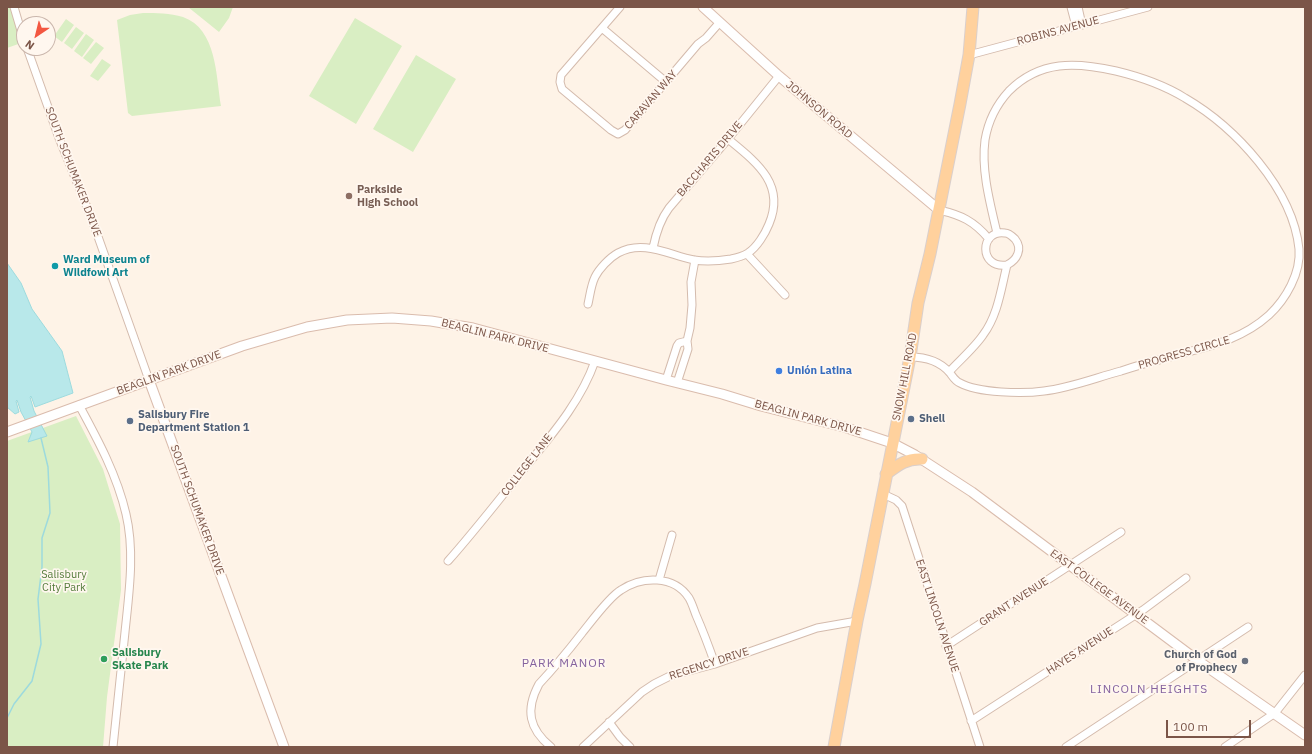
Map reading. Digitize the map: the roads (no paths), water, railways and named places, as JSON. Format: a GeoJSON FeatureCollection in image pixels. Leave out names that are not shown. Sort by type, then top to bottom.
{"type":"FeatureCollection","features":[{"type":"Feature","properties":{"kind":"main road","name":"JOHNSON ROAD"},"geometry":{"type":"LineString","coordinates":[[702,7],[779,76],[939,210]]}},
{"type":"Feature","properties":{"kind":"main road","name":"SNOW HILL ROAD"},"geometry":{"type":"LineString","coordinates":[[834,747],[857,621],[910,357],[918,303],[939,210],[960,104],[969,55],[972,7]]}},
{"type":"Feature","properties":{"kind":"main road","name":"BEAGLIN PARK DRIVE"},"geometry":{"type":"LineString","coordinates":[[7,432],[242,346],[288,332],[324,323],[374,319],[410,319],[449,323],[473,328],[844,427],[892,443]]}},
{"type":"Feature","properties":{"kind":"main road","name":"SOUTH SCHUMAKER DRIVE"},"geometry":{"type":"LineString","coordinates":[[150,380],[284,747]]}},
{"type":"Feature","properties":{"kind":"main road","name":"EAST COLLEGE AVENUE"},"geometry":{"type":"LineString","coordinates":[[892,443],[972,492],[1198,660],[1305,735]]}},
{"type":"Feature","properties":{"kind":"main road"},"geometry":{"type":"LineString","coordinates":[[886,474],[903,462],[916,459],[922,460]]}},
{"type":"Feature","properties":{"kind":"street","name":"CARAVAN WAY"},"geometry":{"type":"LineString","coordinates":[[620,7],[561,76],[560,82],[562,89],[611,130],[618,134],[625,130],[698,44],[706,38],[720,22]]}},
{"type":"Feature","properties":{"kind":"street"},"geometry":{"type":"LineString","coordinates":[[1071,7],[1079,25]]}},
{"type":"Feature","properties":{"kind":"street"},"geometry":{"type":"LineString","coordinates":[[1078,7],[1079,25]]}},
{"type":"Feature","properties":{"kind":"street","name":"ROBINS AVENUE"},"geometry":{"type":"LineString","coordinates":[[969,55],[1148,7]]}},
{"type":"Feature","properties":{"kind":"street"},"geometry":{"type":"LineString","coordinates":[[602,28],[666,82]]}},
{"type":"Feature","properties":{"kind":"street","name":"SOUTH SCHUMAKER DRIVE"},"geometry":{"type":"LineString","coordinates":[[30,56],[59,138],[91,217],[150,380]]}},
{"type":"Feature","properties":{"kind":"street","name":"PROGRESS CIRCLE"},"geometry":{"type":"LineString","coordinates":[[910,357],[923,357],[941,364],[960,383],[969,387],[1012,392],[1044,391],[1078,385],[1120,371],[1224,342],[1244,333],[1274,310],[1290,288],[1299,251],[1291,218],[1283,198],[1255,157],[1221,124],[1184,97],[1149,80],[1104,69],[1082,66],[1055,66],[1033,73],[1015,86],[995,109],[985,138],[984,156],[985,175],[997,233]]}},
{"type":"Feature","properties":{"kind":"street","name":"BACCHARIS DRIVE"},"geometry":{"type":"LineString","coordinates":[[653,248],[663,217],[669,208],[779,76]]}},
{"type":"Feature","properties":{"kind":"street"},"geometry":{"type":"LineString","coordinates":[[588,304],[595,277],[607,262],[618,253],[645,247],[695,260],[717,261],[736,258],[747,254],[757,244],[766,231],[773,216],[774,198],[772,184],[767,175],[749,156],[728,139]]}},
{"type":"Feature","properties":{"kind":"street"},"geometry":{"type":"LineString","coordinates":[[939,210],[966,219],[983,231],[989,239]]}},
{"type":"Feature","properties":{"kind":"street"},"geometry":{"type":"LineString","coordinates":[[997,233],[1007,233],[1011,235],[1018,243],[1018,254],[1012,262],[1007,265],[997,265],[989,259],[986,249],[989,239],[997,233]]}},
{"type":"Feature","properties":{"kind":"street"},"geometry":{"type":"LineString","coordinates":[[747,254],[785,295]]}},
{"type":"Feature","properties":{"kind":"street"},"geometry":{"type":"LineString","coordinates":[[677,383],[688,349],[687,341],[692,316],[691,289],[695,260]]}},
{"type":"Feature","properties":{"kind":"street"},"geometry":{"type":"LineString","coordinates":[[949,372],[983,336],[991,323],[996,312],[1007,265]]}},
{"type":"Feature","properties":{"kind":"street"},"geometry":{"type":"LineString","coordinates":[[666,380],[677,346],[679,343],[687,341]]}},
{"type":"Feature","properties":{"kind":"street","name":"COLLEGE LANE"},"geometry":{"type":"LineString","coordinates":[[448,561],[491,511],[568,414],[589,378],[595,361]]}},
{"type":"Feature","properties":{"kind":"street"},"geometry":{"type":"LineString","coordinates":[[79,405],[113,473],[123,502],[129,533],[130,584],[113,747]]}},
{"type":"Feature","properties":{"kind":"street","name":"EAST LINCOLN AVENUE"},"geometry":{"type":"LineString","coordinates":[[883,494],[896,500],[902,506],[946,646],[980,747]]}},
{"type":"Feature","properties":{"kind":"street","name":"GRANT AVENUE"},"geometry":{"type":"LineString","coordinates":[[946,646],[1121,532]]}},
{"type":"Feature","properties":{"kind":"street"},"geometry":{"type":"LineString","coordinates":[[659,580],[672,535]]}},
{"type":"Feature","properties":{"kind":"street","name":"HAYES AVENUE"},"geometry":{"type":"LineString","coordinates":[[971,721],[1136,614],[1186,578]]}},
{"type":"Feature","properties":{"kind":"street"},"geometry":{"type":"LineString","coordinates":[[551,747],[538,734],[533,725],[531,708],[533,696],[539,684],[619,590],[638,582],[659,580],[669,582],[680,588],[689,599],[704,633],[715,664]]}},
{"type":"Feature","properties":{"kind":"street","name":"REGENCY DRIVE"},"geometry":{"type":"LineString","coordinates":[[583,747],[642,692],[670,676],[715,664],[817,628],[857,621]]}},
{"type":"Feature","properties":{"kind":"street"},"geometry":{"type":"LineString","coordinates":[[1066,747],[1248,627]]}},
{"type":"Feature","properties":{"kind":"street"},"geometry":{"type":"LineString","coordinates":[[1226,747],[1275,713],[1305,675]]}},
{"type":"Feature","properties":{"kind":"street"},"geometry":{"type":"LineString","coordinates":[[609,722],[620,737],[630,747]]}},
{"type":"Feature","properties":{"kind":"water"},"geometry":{"type":"Polygon","coordinates":[[[7,263],[21,283],[32,309],[62,351],[73,393],[35,407],[31,396],[30,397],[34,411],[47,436],[28,442],[32,432],[21,412],[17,400],[19,412],[15,414],[7,407],[7,263]]]}},
{"type":"Feature","properties":{"kind":"waterway"},"geometry":{"type":"LineString","coordinates":[[7,718],[14,704],[32,681],[41,644],[38,599],[42,567],[42,538],[50,513],[48,467],[41,438]]}},
{"type":"Feature","properties":{"kind":"place","name":"Parkside High School"},"geometry":{"type":"Point","coordinates":[349,196]}},
{"type":"Feature","properties":{"kind":"place","name":"Ward Museum of Wildfowl Art"},"geometry":{"type":"Point","coordinates":[55,266]}},
{"type":"Feature","properties":{"kind":"place","name":"Unión Latina"},"geometry":{"type":"Point","coordinates":[779,371]}},
{"type":"Feature","properties":{"kind":"place","name":"Shell"},"geometry":{"type":"Point","coordinates":[911,419]}},
{"type":"Feature","properties":{"kind":"place","name":"Salisbury Fire Department Station 1"},"geometry":{"type":"Point","coordinates":[130,421]}},
{"type":"Feature","properties":{"kind":"place","name":"Salisbury Skate Park"},"geometry":{"type":"Point","coordinates":[104,659]}},
{"type":"Feature","properties":{"kind":"place","name":"Church of God of Prophecy"},"geometry":{"type":"Point","coordinates":[1245,661]}},
{"type":"Feature","properties":{"kind":"district","name":"PARK MANOR"},"geometry":{"type":"Point","coordinates":[564,664]}},
{"type":"Feature","properties":{"kind":"district","name":"LINCOLN HEIGHTS"},"geometry":{"type":"Point","coordinates":[1149,690]}},
{"type":"Feature","properties":{"kind":"park label","name":"Salisbury City Park"},"geometry":{"type":"Point","coordinates":[64,581]}}]}
